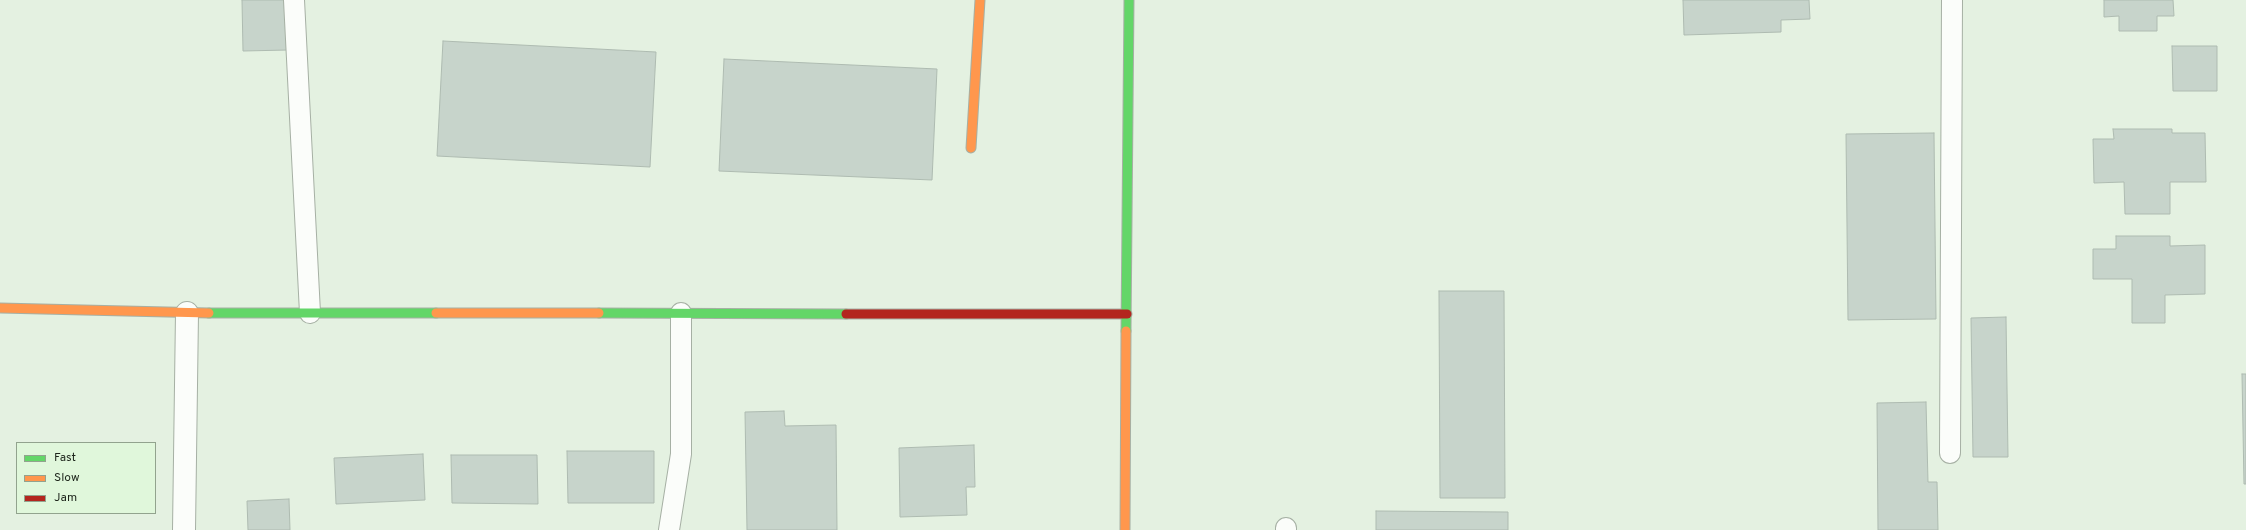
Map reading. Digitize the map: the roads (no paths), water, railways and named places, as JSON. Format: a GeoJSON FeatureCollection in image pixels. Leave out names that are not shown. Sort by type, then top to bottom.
{"type":"FeatureCollection","features":[{"type":"Feature","properties":{"kind":"street"},"geometry":{"type":"LineString","coordinates":[[971,148],[980,0]]}},
{"type":"Feature","properties":{"kind":"street"},"geometry":{"type":"LineString","coordinates":[[1125,530],[1129,0]]}},
{"type":"Feature","properties":{"kind":"street"},"geometry":{"type":"LineString","coordinates":[[0,308],[188,313],[1127,314]]}},
{"type":"Feature","properties":{"kind":"street"},"geometry":{"type":"LineString","coordinates":[[184,530],[188,313]]}},
{"type":"Feature","properties":{"kind":"lane"},"geometry":{"type":"LineString","coordinates":[[294,0],[310,313]]}},
{"type":"Feature","properties":{"kind":"lane"},"geometry":{"type":"LineString","coordinates":[[1950,453],[1952,0]]}},
{"type":"Feature","properties":{"kind":"lane"},"geometry":{"type":"LineString","coordinates":[[669,530],[681,454],[681,313]]}}]}
